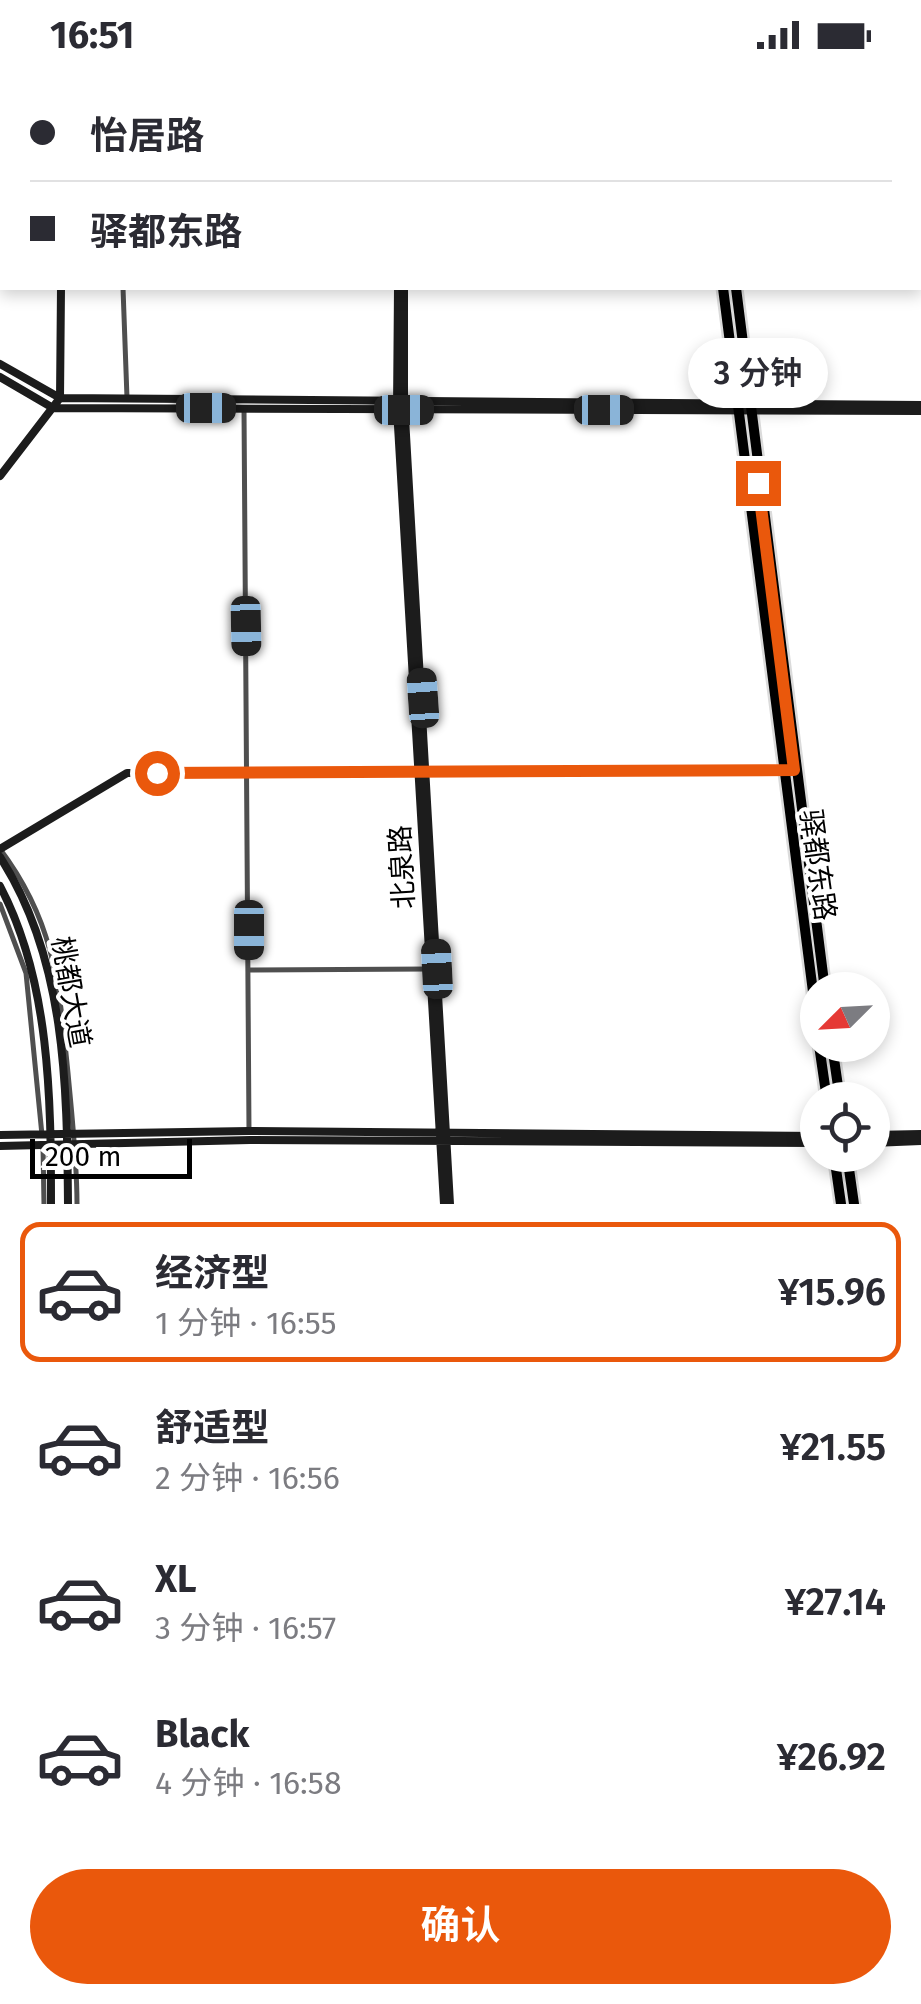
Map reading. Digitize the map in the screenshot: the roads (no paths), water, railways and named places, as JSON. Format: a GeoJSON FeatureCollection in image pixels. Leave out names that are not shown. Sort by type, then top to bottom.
{"type":"FeatureCollection","features":[{"type":"Feature","properties":{"kind":"highway","name":"驿都东路"},"geometry":{"type":"LineString","coordinates":[[724,290],[736,408],[788,770],[822,972]]}},
{"type":"Feature","properties":{"kind":"highway","name":"驿都东路"},"geometry":{"type":"LineString","coordinates":[[736,290],[811,972]]}},
{"type":"Feature","properties":{"kind":"highway"},"geometry":{"type":"LineString","coordinates":[[836,1172],[841,1204]]}},
{"type":"Feature","properties":{"kind":"highway"},"geometry":{"type":"LineString","coordinates":[[849,1172],[854,1204]]}},
{"type":"Feature","properties":{"kind":"street"},"geometry":{"type":"LineString","coordinates":[[0,476],[60,398],[61,290]]}},
{"type":"Feature","properties":{"kind":"street"},"geometry":{"type":"LineString","coordinates":[[122,290],[127,398]]}},
{"type":"Feature","properties":{"kind":"street","name":"北泉路"},"geometry":{"type":"LineString","coordinates":[[401,290],[401,405],[447,1204]]}},
{"type":"Feature","properties":{"kind":"street"},"geometry":{"type":"LineString","coordinates":[[0,364],[60,398],[401,405],[921,408]]}},
{"type":"Feature","properties":{"kind":"street"},"geometry":{"type":"LineString","coordinates":[[0,377],[53,408],[401,405]]}},
{"type":"Feature","properties":{"kind":"street"},"geometry":{"type":"LineString","coordinates":[[244,409],[249,1131]]}},
{"type":"Feature","properties":{"kind":"street"},"geometry":{"type":"LineString","coordinates":[[0,851],[127,773],[788,770]]}},
{"type":"Feature","properties":{"kind":"street","name":"桃都大道"},"geometry":{"type":"LineString","coordinates":[[0,851],[46,951],[72,1139],[68,1204]]}},
{"type":"Feature","properties":{"kind":"street","name":"桃都大道"},"geometry":{"type":"LineString","coordinates":[[0,886],[26,943],[38,1003],[47,1204]]}},
{"type":"Feature","properties":{"kind":"street"},"geometry":{"type":"LineString","coordinates":[[0,904],[26,973],[46,1134]]}},
{"type":"Feature","properties":{"kind":"street"},"geometry":{"type":"LineString","coordinates":[[249,970],[434,969]]}},
{"type":"Feature","properties":{"kind":"street"},"geometry":{"type":"LineString","coordinates":[[0,1146],[249,1131],[800,1144]]}},
{"type":"Feature","properties":{"kind":"street"},"geometry":{"type":"LineString","coordinates":[[0,1135],[46,1134],[72,1139],[800,1136]]}},
{"type":"Feature","properties":{"kind":"street"},"geometry":{"type":"LineString","coordinates":[[890,1134],[921,1134]]}},
{"type":"Feature","properties":{"kind":"street"},"geometry":{"type":"LineString","coordinates":[[72,1139],[77,1204]]}},
{"type":"Feature","properties":{"kind":"street"},"geometry":{"type":"LineString","coordinates":[[890,1142],[921,1141]]}}]}
